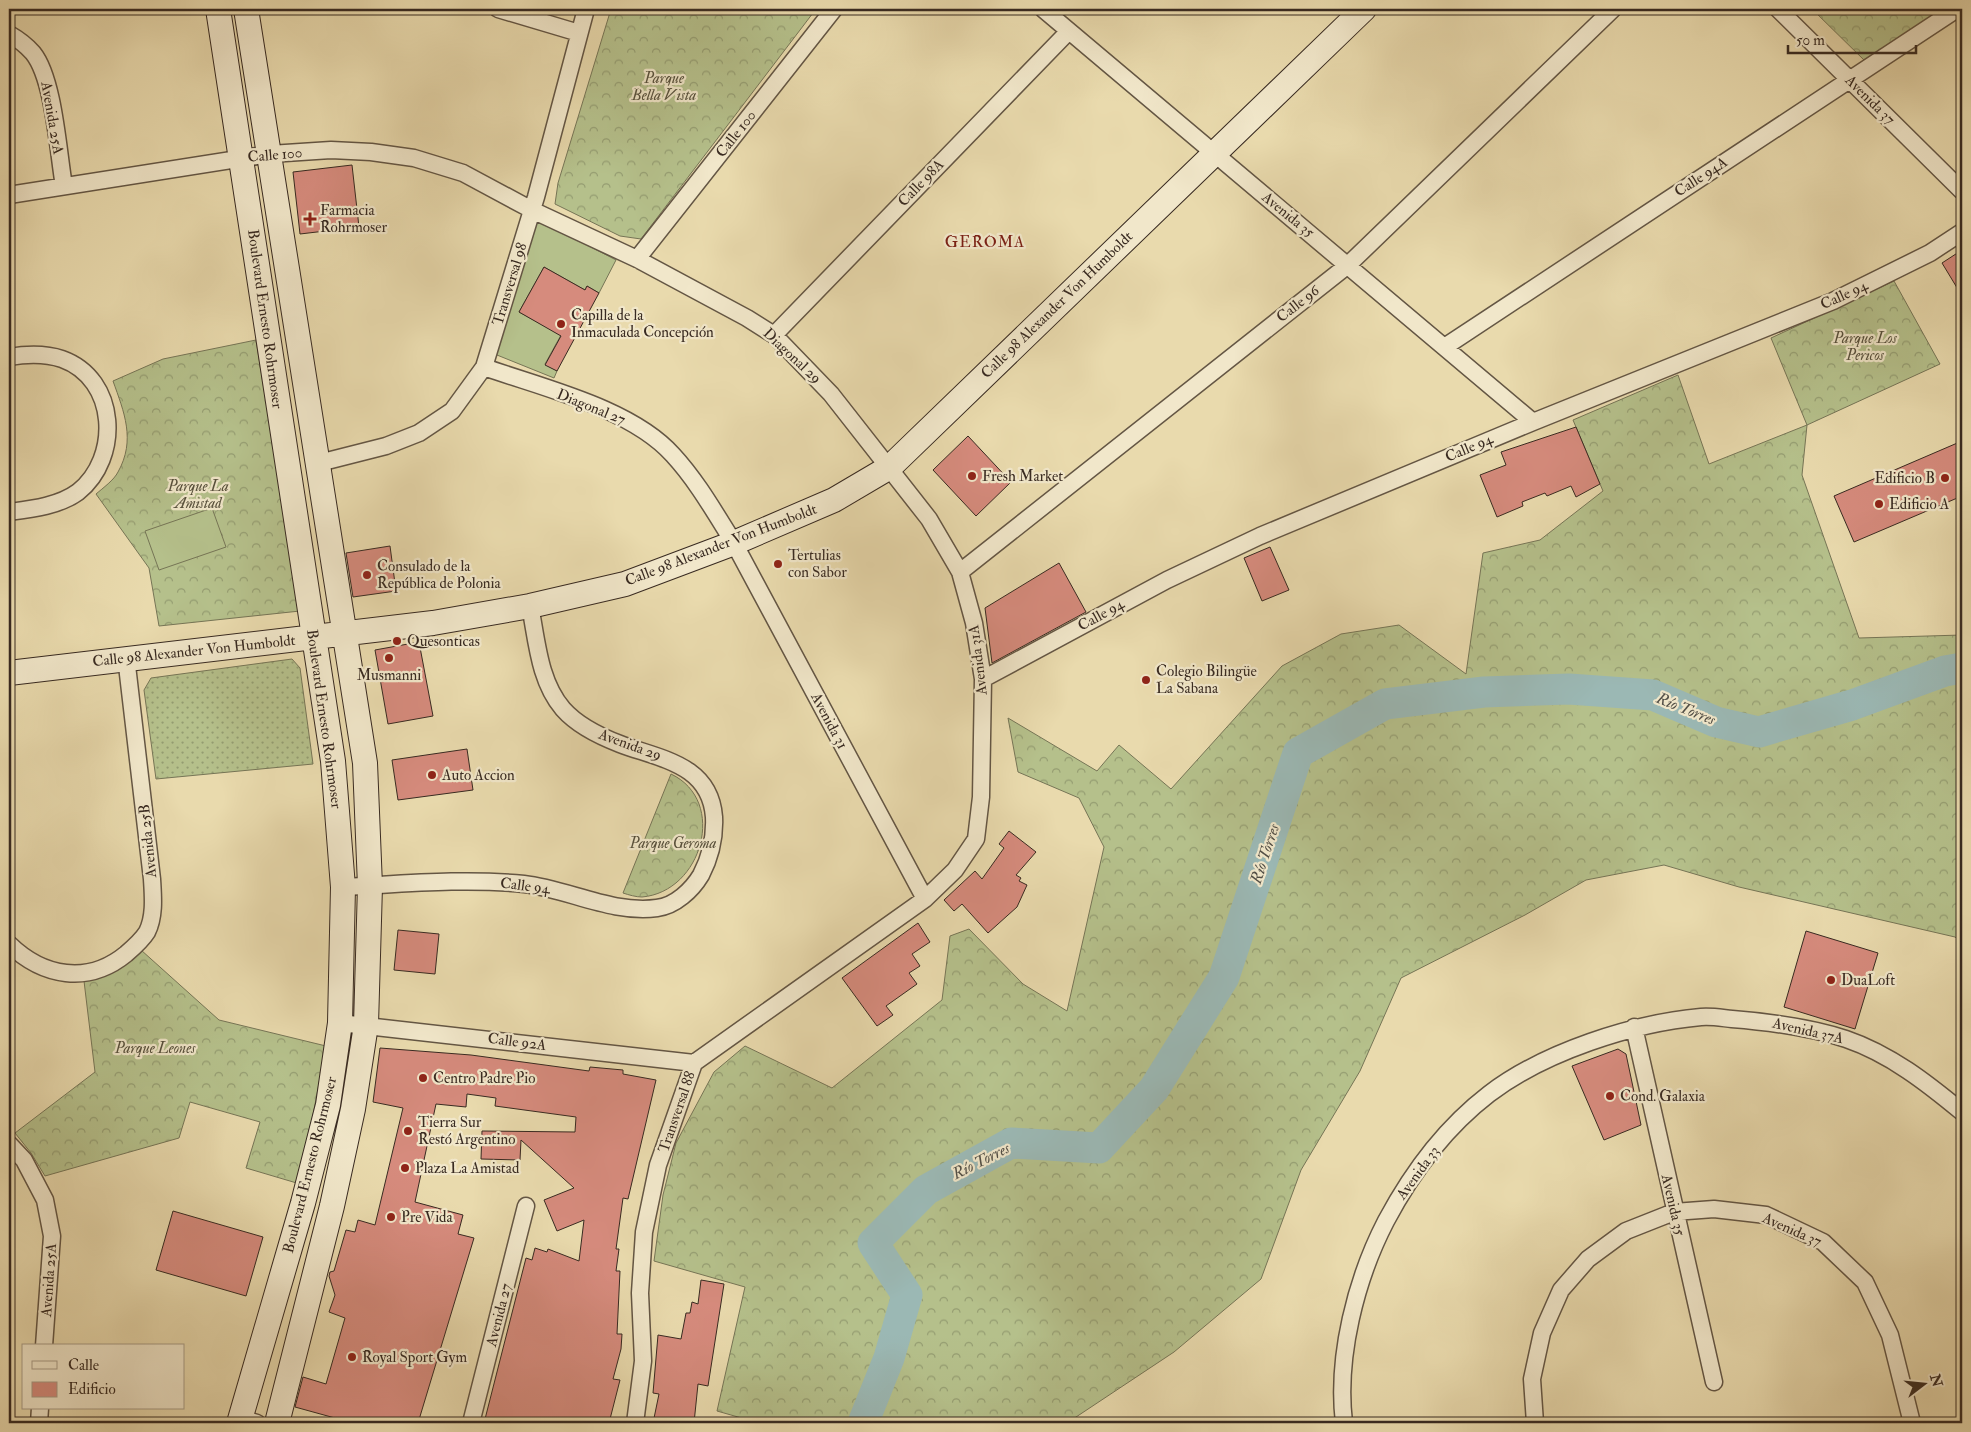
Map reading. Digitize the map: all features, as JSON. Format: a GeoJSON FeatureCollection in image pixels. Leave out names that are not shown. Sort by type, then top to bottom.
{"type":"FeatureCollection","features":[{"type":"Feature","properties":{"kind":"main road","name":"Boulevard Ernesto Rohrmoser"},"geometry":{"type":"LineString","coordinates":[[218,9],[242,158],[312,637],[333,760],[343,887],[340,1023],[328,1105],[304,1203],[245,1422]]}},
{"type":"Feature","properties":{"kind":"main road","name":"Boulevard Ernesto Rohrmoser"},"geometry":{"type":"LineString","coordinates":[[246,9],[365,763],[370,886],[366,1025],[353,1109],[332,1206],[277,1423]]}},
{"type":"Feature","properties":{"kind":"main road","name":"Calle 98 Alexander Von Humboldt"},"geometry":{"type":"LineString","coordinates":[[9,673],[433,623],[530,606],[625,584],[734,543],[834,500],[890,467],[1364,9]]}},
{"type":"Feature","properties":{"kind":"street"},"geometry":{"type":"LineString","coordinates":[[498,9],[579,34]]}},
{"type":"Feature","properties":{"kind":"street","name":"Transversal 98"},"geometry":{"type":"LineString","coordinates":[[319,463],[386,446],[419,433],[452,411],[484,367],[532,210],[586,9]]}},
{"type":"Feature","properties":{"kind":"street","name":"Calle 100"},"geometry":{"type":"LineString","coordinates":[[637,259],[834,9]]}},
{"type":"Feature","properties":{"kind":"street","name":"Avenida 35"},"geometry":{"type":"LineString","coordinates":[[1043,9],[1446,346],[1533,422]]}},
{"type":"Feature","properties":{"kind":"street","name":"Calle 96"},"geometry":{"type":"LineString","coordinates":[[960,572],[1348,264],[1613,9]]}},
{"type":"Feature","properties":{"kind":"street","name":"Avenida 37"},"geometry":{"type":"LineString","coordinates":[[1778,9],[1962,190]]}},
{"type":"Feature","properties":{"kind":"street","name":"Calle 94A"},"geometry":{"type":"LineString","coordinates":[[1446,346],[1957,9]]}},
{"type":"Feature","properties":{"kind":"street","name":"Calle 98A"},"geometry":{"type":"LineString","coordinates":[[774,335],[1068,30]]}},
{"type":"Feature","properties":{"kind":"street","name":"Avenida 25A"},"geometry":{"type":"LineString","coordinates":[[9,34],[21,41],[33,54],[46,77],[64,186]]}},
{"type":"Feature","properties":{"kind":"street","name":"Calle 100"},"geometry":{"type":"LineString","coordinates":[[9,196],[270,154],[331,150],[371,152],[414,158],[463,173],[532,210]]}},
{"type":"Feature","properties":{"kind":"street","name":"Diagonal 29"},"geometry":{"type":"LineString","coordinates":[[532,210],[637,259],[747,318],[774,335],[831,394],[890,467]]}},
{"type":"Feature","properties":{"kind":"street","name":"Calle 94"},"geometry":{"type":"LineString","coordinates":[[983,679],[1159,584],[1260,536],[1533,422],[1833,301],[1930,253],[1962,232]]}},
{"type":"Feature","properties":{"kind":"street"},"geometry":{"type":"LineString","coordinates":[[9,356],[41,354],[63,360],[78,368],[92,382],[101,396],[109,420],[105,456],[92,478],[77,493],[59,502],[9,512]]}},
{"type":"Feature","properties":{"kind":"street","name":"Diagonal 27"},"geometry":{"type":"LineString","coordinates":[[484,367],[605,409],[641,428],[673,454],[701,492],[734,543]]}},
{"type":"Feature","properties":{"kind":"street","name":"Avenida 31A"},"geometry":{"type":"LineString","coordinates":[[890,467],[929,519],[960,572],[974,623],[983,679],[980,797],[976,839],[955,870]]}},
{"type":"Feature","properties":{"kind":"street","name":"Avenida 31"},"geometry":{"type":"LineString","coordinates":[[734,543],[925,899]]}},
{"type":"Feature","properties":{"kind":"street","name":"Avenida 29"},"geometry":{"type":"LineString","coordinates":[[530,606],[544,675],[552,693],[564,709],[583,727],[620,744],[657,755],[685,767],[702,784],[713,809],[715,836],[707,863],[697,882]]}},
{"type":"Feature","properties":{"kind":"street","name":"Avenida 25B"},"geometry":{"type":"LineString","coordinates":[[9,944],[24,958],[69,974],[87,974],[114,963],[121,958],[134,947],[147,931],[154,906],[126,658]]}},
{"type":"Feature","properties":{"kind":"street","name":"Transversal 88"},"geometry":{"type":"LineString","coordinates":[[636,1423],[642,1361],[640,1293],[644,1232],[658,1165],[694,1063],[925,899],[955,870]]}},
{"type":"Feature","properties":{"kind":"street","name":"Calle 94"},"geometry":{"type":"LineString","coordinates":[[343,887],[445,880],[524,884],[554,889],[614,906],[637,909],[660,908],[681,898],[697,882]]}},
{"type":"Feature","properties":{"kind":"street","name":"Avenida 37A"},"geometry":{"type":"LineString","coordinates":[[1634,1027],[1702,1016],[1771,1022],[1846,1039],[1911,1071],[1962,1112]]}},
{"type":"Feature","properties":{"kind":"street","name":"Calle 92A"},"geometry":{"type":"LineString","coordinates":[[340,1023],[694,1063]]}},
{"type":"Feature","properties":{"kind":"street","name":"Avenida 35"},"geometry":{"type":"LineString","coordinates":[[1634,1027],[1674,1212],[1714,1382]]}},
{"type":"Feature","properties":{"kind":"street","name":"Avenida 33"},"geometry":{"type":"LineString","coordinates":[[1344,1423],[1342,1405],[1349,1320],[1374,1245],[1404,1188],[1446,1134],[1489,1094],[1540,1062],[1634,1027]]}},
{"type":"Feature","properties":{"kind":"street","name":"Avenida 25A"},"geometry":{"type":"LineString","coordinates":[[9,1144],[24,1160],[45,1200],[52,1236],[44,1344]]}},
{"type":"Feature","properties":{"kind":"street","name":"Avenida 27"},"geometry":{"type":"LineString","coordinates":[[471,1423],[526,1206]]}},
{"type":"Feature","properties":{"kind":"street","name":"Avenida 37"},"geometry":{"type":"LineString","coordinates":[[1535,1423],[1532,1379],[1542,1333],[1561,1290],[1588,1259],[1626,1231],[1674,1212],[1714,1209],[1766,1215],[1823,1242],[1865,1282],[1890,1334],[1912,1423]]}},
{"type":"Feature","properties":{"kind":"street"},"geometry":{"type":"LineString","coordinates":[[39,1423],[40,1410]]}},
{"type":"Feature","properties":{"kind":"green space","name":"Parque Bella Vista"},"geometry":{"type":"Polygon","coordinates":[[[611,9],[816,9],[641,239],[620,236],[555,204],[558,183],[611,9]]]}},
{"type":"Feature","properties":{"kind":"green space"},"geometry":{"type":"Polygon","coordinates":[[[1812,9],[1943,9],[1866,62],[1812,9]]]}},
{"type":"Feature","properties":{"kind":"green space"},"geometry":{"type":"Polygon","coordinates":[[[536,218],[616,260],[599,293],[587,286],[585,290],[544,267],[519,312],[561,335],[545,364],[557,371],[554,378],[492,353],[536,218]]]}},
{"type":"Feature","properties":{"kind":"green space","name":"Parque Los Pericos"},"geometry":{"type":"Polygon","coordinates":[[[1894,281],[1940,364],[1807,425],[1771,338],[1894,281]]]}},
{"type":"Feature","properties":{"kind":"green space","name":"Parque La Amistad"},"geometry":{"type":"Polygon","coordinates":[[[256,340],[300,611],[159,626],[149,568],[96,494],[116,475],[126,449],[127,437],[124,415],[113,381],[163,359],[256,340]]]}},
{"type":"Feature","properties":{"kind":"green space"},"geometry":{"type":"Polygon","coordinates":[[[1678,375],[1709,464],[1807,425],[1802,475],[1859,638],[1962,635],[1962,943],[1955,937],[1739,887],[1664,865],[1586,880],[1525,915],[1401,978],[1360,1071],[1301,1170],[1261,1279],[1174,1352],[1067,1423],[759,1423],[717,1411],[745,1287],[654,1261],[663,1195],[676,1143],[714,1072],[745,1046],[832,1088],[942,1000],[950,936],[969,929],[1023,984],[1067,1011],[1104,847],[1079,798],[1018,772],[1008,718],[1097,771],[1119,745],[1171,789],[1282,666],[1341,634],[1399,625],[1466,674],[1483,553],[1540,540],[1603,491],[1573,420],[1678,375]]]}},
{"type":"Feature","properties":{"kind":"green space"},"geometry":{"type":"Polygon","coordinates":[[[212,508],[226,547],[159,570],[145,531],[212,508]]]}},
{"type":"Feature","properties":{"kind":"green space"},"geometry":{"type":"Polygon","coordinates":[[[292,659],[300,668],[313,764],[156,779],[144,690],[151,678],[292,659]]]}},
{"type":"Feature","properties":{"kind":"green space","name":"Parque Geroma"},"geometry":{"type":"Polygon","coordinates":[[[671,774],[689,787],[699,804],[703,823],[700,844],[693,863],[680,879],[663,891],[642,897],[623,893],[671,774]]]}},
{"type":"Feature","properties":{"kind":"green space","name":"Parque Leones"},"geometry":{"type":"Polygon","coordinates":[[[141,950],[219,1020],[326,1046],[300,1184],[246,1168],[260,1122],[190,1102],[179,1138],[45,1176],[31,1153],[15,1133],[95,1072],[84,981],[117,970],[141,950]]]}},
{"type":"Feature","properties":{"kind":"building"},"geometry":{"type":"Polygon","coordinates":[[[352,165],[359,227],[300,234],[293,172],[352,165]]]}},
{"type":"Feature","properties":{"kind":"building"},"geometry":{"type":"Polygon","coordinates":[[[1962,250],[1962,296],[1942,263],[1962,250]]]}},
{"type":"Feature","properties":{"kind":"building","name":"Capilla de la Inmaculada Concepción"},"geometry":{"type":"Polygon","coordinates":[[[544,267],[585,290],[587,286],[599,293],[557,371],[545,365],[561,336],[519,312],[544,267]]]}},
{"type":"Feature","properties":{"kind":"building"},"geometry":{"type":"Polygon","coordinates":[[[1576,427],[1600,484],[1576,497],[1571,486],[1547,496],[1545,493],[1522,502],[1523,506],[1497,517],[1480,475],[1506,465],[1501,452],[1576,427]]]}},
{"type":"Feature","properties":{"kind":"building","name":"Fresh Market"},"geometry":{"type":"Polygon","coordinates":[[[968,436],[1011,482],[976,516],[933,470],[968,436]]]}},
{"type":"Feature","properties":{"kind":"building"},"geometry":{"type":"Polygon","coordinates":[[[1962,441],[1962,496],[1854,542],[1834,496],[1962,441]]]}},
{"type":"Feature","properties":{"kind":"building"},"geometry":{"type":"Polygon","coordinates":[[[390,546],[396,591],[353,597],[346,553],[390,546]]]}},
{"type":"Feature","properties":{"kind":"building"},"geometry":{"type":"Polygon","coordinates":[[[1270,547],[1289,590],[1262,601],[1244,558],[1270,547]]]}},
{"type":"Feature","properties":{"kind":"building"},"geometry":{"type":"Polygon","coordinates":[[[1059,563],[1086,612],[992,663],[985,608],[1059,563]]]}},
{"type":"Feature","properties":{"kind":"building"},"geometry":{"type":"Polygon","coordinates":[[[419,642],[433,716],[388,724],[375,650],[419,642]]]}},
{"type":"Feature","properties":{"kind":"building","name":"Auto Accion"},"geometry":{"type":"Polygon","coordinates":[[[467,749],[473,790],[398,800],[392,760],[467,749]]]}},
{"type":"Feature","properties":{"kind":"building"},"geometry":{"type":"Polygon","coordinates":[[[1009,831],[1036,852],[1016,875],[1021,878],[1019,881],[1027,885],[1017,907],[988,933],[962,904],[954,911],[944,900],[975,871],[982,879],[1004,848],[999,844],[1009,831]]]}},
{"type":"Feature","properties":{"kind":"building"},"geometry":{"type":"Polygon","coordinates":[[[918,923],[930,942],[912,954],[920,966],[909,973],[917,984],[886,1006],[893,1015],[877,1026],[842,978],[918,923]]]}},
{"type":"Feature","properties":{"kind":"building"},"geometry":{"type":"Polygon","coordinates":[[[398,930],[439,934],[435,974],[394,970],[398,930]]]}},
{"type":"Feature","properties":{"kind":"building","name":"DuaLoft"},"geometry":{"type":"Polygon","coordinates":[[[1806,931],[1878,953],[1855,1029],[1784,1007],[1806,931]]]}},
{"type":"Feature","properties":{"kind":"building"},"geometry":{"type":"Polygon","coordinates":[[[380,1048],[471,1055],[589,1071],[590,1067],[623,1070],[623,1074],[656,1080],[628,1199],[623,1198],[616,1249],[619,1249],[616,1271],[620,1271],[617,1334],[622,1334],[621,1349],[613,1379],[620,1380],[609,1423],[484,1423],[526,1258],[532,1260],[535,1248],[547,1252],[548,1249],[579,1261],[584,1220],[557,1231],[544,1200],[574,1188],[521,1140],[520,1160],[481,1159],[482,1131],[575,1132],[576,1117],[495,1106],[496,1098],[467,1094],[466,1107],[436,1104],[415,1202],[463,1215],[458,1234],[474,1238],[418,1423],[353,1423],[295,1407],[303,1377],[326,1384],[345,1318],[329,1312],[335,1295],[329,1276],[330,1272],[334,1271],[346,1230],[355,1232],[358,1220],[375,1225],[403,1108],[373,1102],[380,1048]]]}},
{"type":"Feature","properties":{"kind":"building","name":"Cond. Galaxia"},"geometry":{"type":"Polygon","coordinates":[[[1618,1049],[1626,1054],[1641,1125],[1604,1140],[1572,1066],[1618,1049]]]}},
{"type":"Feature","properties":{"kind":"building"},"geometry":{"type":"Polygon","coordinates":[[[173,1211],[263,1237],[246,1296],[156,1270],[173,1211]]]}},
{"type":"Feature","properties":{"kind":"building"},"geometry":{"type":"Polygon","coordinates":[[[701,1280],[724,1284],[708,1386],[698,1384],[694,1423],[653,1423],[659,1394],[653,1393],[658,1335],[681,1339],[686,1313],[690,1313],[692,1302],[698,1304],[701,1280]]]}},
{"type":"Feature","properties":{"kind":"waterway","name":"Río Torres"},"geometry":{"type":"LineString","coordinates":[[863,1423],[889,1358],[907,1295],[873,1243],[926,1190],[1011,1143],[1099,1148],[1154,1089],[1224,977],[1298,753],[1385,704],[1484,692],[1569,689],[1653,695],[1716,722],[1759,732],[1852,705],[1945,671],[1962,668]]}},
{"type":"Feature","properties":{"kind":"place","name":"Farmacia Rohrmoser"},"geometry":{"type":"Point","coordinates":[310,219]}},
{"type":"Feature","properties":{"kind":"place","name":"Capilla de la Inmaculada Concepción"},"geometry":{"type":"Point","coordinates":[561,324]}},
{"type":"Feature","properties":{"kind":"place","name":"Fresh Market"},"geometry":{"type":"Point","coordinates":[972,476]}},
{"type":"Feature","properties":{"kind":"place","name":"Edificio B"},"geometry":{"type":"Point","coordinates":[1945,478]}},
{"type":"Feature","properties":{"kind":"place","name":"Edificio A"},"geometry":{"type":"Point","coordinates":[1879,504]}},
{"type":"Feature","properties":{"kind":"place","name":"Tertulias con Sabor"},"geometry":{"type":"Point","coordinates":[778,564]}},
{"type":"Feature","properties":{"kind":"place","name":"Consulado de la República de Polonia"},"geometry":{"type":"Point","coordinates":[367,575]}},
{"type":"Feature","properties":{"kind":"place","name":"Quesonticas"},"geometry":{"type":"Point","coordinates":[397,641]}},
{"type":"Feature","properties":{"kind":"place","name":"Musmanni"},"geometry":{"type":"Point","coordinates":[389,658]}},
{"type":"Feature","properties":{"kind":"place","name":"Colegio Bilingüe La Sabana"},"geometry":{"type":"Point","coordinates":[1146,680]}},
{"type":"Feature","properties":{"kind":"place","name":"Auto Accion"},"geometry":{"type":"Point","coordinates":[432,775]}},
{"type":"Feature","properties":{"kind":"place","name":"DuaLoft"},"geometry":{"type":"Point","coordinates":[1831,980]}},
{"type":"Feature","properties":{"kind":"place","name":"Centro Padre Pio"},"geometry":{"type":"Point","coordinates":[423,1078]}},
{"type":"Feature","properties":{"kind":"place","name":"Cond. Galaxia"},"geometry":{"type":"Point","coordinates":[1610,1096]}},
{"type":"Feature","properties":{"kind":"place","name":"Tierra Sur Restó Argentino"},"geometry":{"type":"Point","coordinates":[408,1131]}},
{"type":"Feature","properties":{"kind":"place","name":"Plaza La Amistad"},"geometry":{"type":"Point","coordinates":[405,1168]}},
{"type":"Feature","properties":{"kind":"place","name":"Pre Vida"},"geometry":{"type":"Point","coordinates":[391,1217]}},
{"type":"Feature","properties":{"kind":"place","name":"Royal Sport Gym"},"geometry":{"type":"Point","coordinates":[352,1357]}},
{"type":"Feature","properties":{"kind":"district","name":"GEROMA"},"geometry":{"type":"Point","coordinates":[985,242]}}]}
